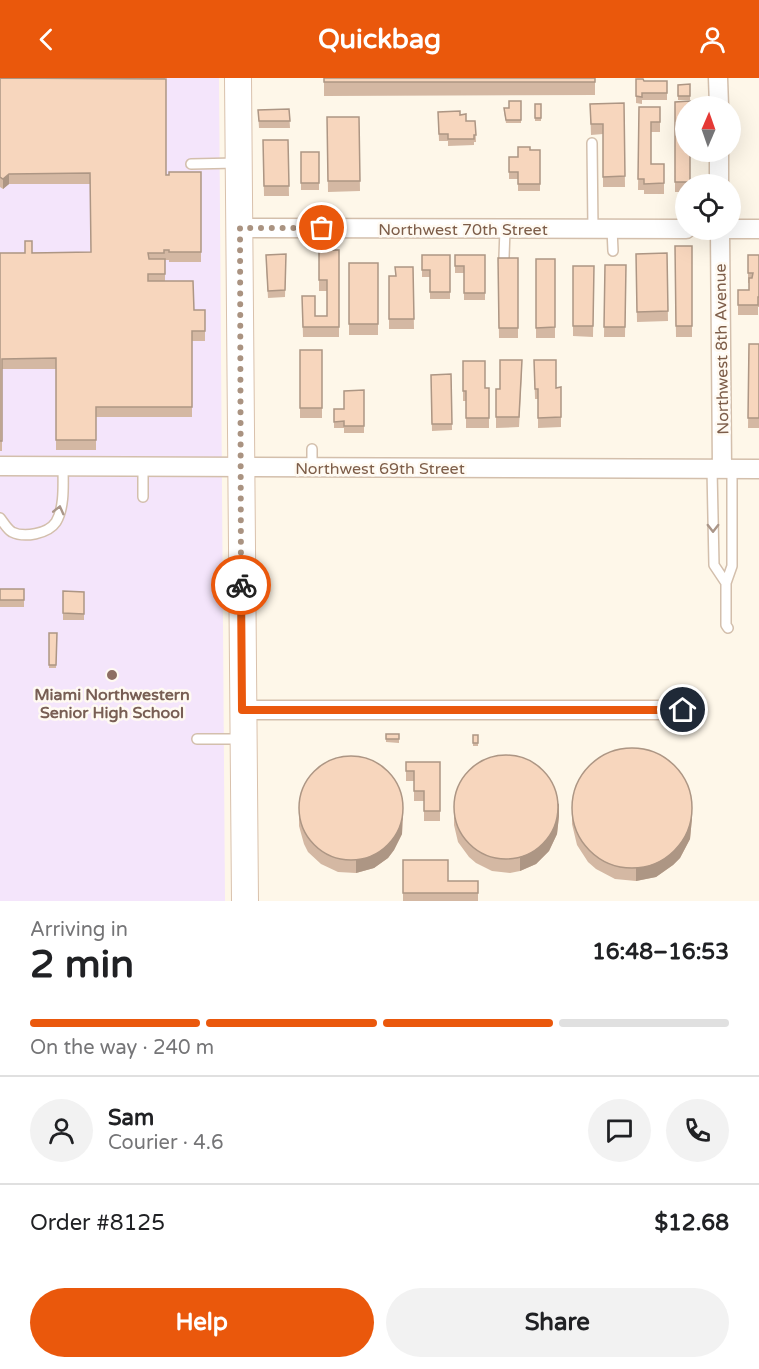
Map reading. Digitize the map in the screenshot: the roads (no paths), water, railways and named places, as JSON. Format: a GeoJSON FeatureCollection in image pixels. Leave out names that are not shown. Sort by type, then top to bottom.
{"type":"FeatureCollection","features":[{"type":"Feature","properties":{"kind":"street"},"geometry":{"type":"LineString","coordinates":[[238,78],[244,901]]}},
{"type":"Feature","properties":{"kind":"street"},"geometry":{"type":"LineString","coordinates":[[718,78],[719,96]]}},
{"type":"Feature","properties":{"kind":"street","name":"Northwest 70th Street"},"geometry":{"type":"LineString","coordinates":[[240,228],[675,229]]}},
{"type":"Feature","properties":{"kind":"street"},"geometry":{"type":"LineString","coordinates":[[741,229],[759,229]]}},
{"type":"Feature","properties":{"kind":"street","name":"Northwest 8th Avenue"},"geometry":{"type":"LineString","coordinates":[[720,240],[722,469]]}},
{"type":"Feature","properties":{"kind":"street","name":"Northwest 69th Street"},"geometry":{"type":"LineString","coordinates":[[0,466],[240,467],[312,458],[759,469]]}},
{"type":"Feature","properties":{"kind":"street"},"geometry":{"type":"LineString","coordinates":[[242,710],[683,710]]}},
{"type":"Feature","properties":{"kind":"lane"},"geometry":{"type":"LineString","coordinates":[[592,143],[593,229]]}},
{"type":"Feature","properties":{"kind":"lane"},"geometry":{"type":"LineString","coordinates":[[191,164],[239,163]]}},
{"type":"Feature","properties":{"kind":"lane"},"geometry":{"type":"LineString","coordinates":[[504,257],[505,229]]}},
{"type":"Feature","properties":{"kind":"lane"},"geometry":{"type":"LineString","coordinates":[[612,229],[613,252]]}},
{"type":"Feature","properties":{"kind":"lane"},"geometry":{"type":"LineString","coordinates":[[0,518],[14,533],[28,535],[48,530],[56,522],[61,507],[63,466]]}},
{"type":"Feature","properties":{"kind":"lane"},"geometry":{"type":"LineString","coordinates":[[143,467],[143,497]]}},
{"type":"Feature","properties":{"kind":"lane"},"geometry":{"type":"LineString","coordinates":[[722,469],[714,565],[726,583]]}},
{"type":"Feature","properties":{"kind":"lane"},"geometry":{"type":"LineString","coordinates":[[722,469],[732,566],[726,583],[726,625],[728,628]]}},
{"type":"Feature","properties":{"kind":"lane"},"geometry":{"type":"LineString","coordinates":[[197,740],[242,739]]}},
{"type":"Feature","properties":{"kind":"place","name":"Miami Northwestern Senior High School"},"geometry":{"type":"Point","coordinates":[112,675]}}]}
